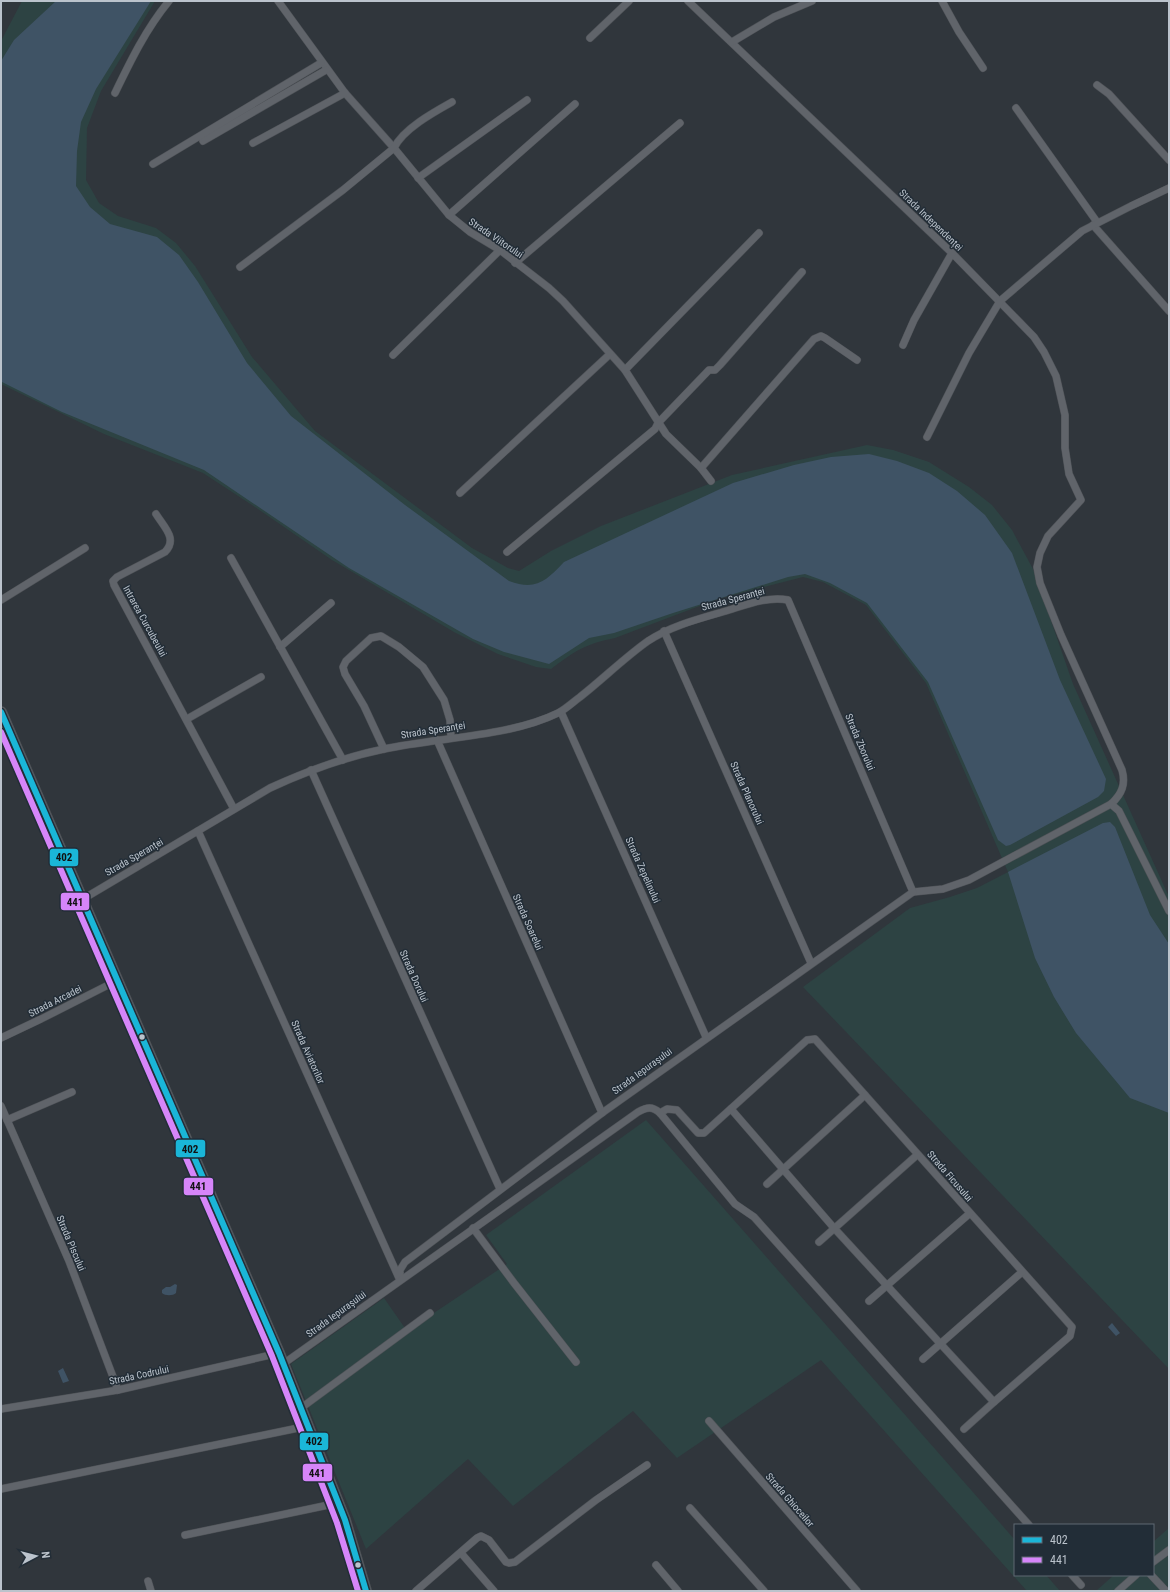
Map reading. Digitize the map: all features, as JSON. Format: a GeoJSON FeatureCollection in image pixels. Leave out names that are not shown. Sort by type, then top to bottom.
{"type":"FeatureCollection","features":[{"type":"Feature","properties":{"kind":"main road"},"geometry":{"type":"LineString","coordinates":[[1,712],[279,1353],[338,1503],[366,1591]]}},
{"type":"Feature","properties":{"kind":"street"},"geometry":{"type":"LineString","coordinates":[[115,93],[139,43],[153,20],[169,1]]}},
{"type":"Feature","properties":{"kind":"street","name":"Strada Viitorului"},"geometry":{"type":"LineString","coordinates":[[278,1],[326,70],[394,148],[449,215],[470,232],[500,250],[563,301],[625,370],[658,423],[673,442],[701,468],[711,481]]}},
{"type":"Feature","properties":{"kind":"street"},"geometry":{"type":"LineString","coordinates":[[590,38],[629,1]]}},
{"type":"Feature","properties":{"kind":"street","name":"Strada Independenței"},"geometry":{"type":"LineString","coordinates":[[688,1],[952,253],[1034,337],[1044,352],[1056,376],[1065,415],[1067,462],[1072,484],[1080,500],[1048,536],[1040,553],[1037,567],[1040,583],[1060,635],[1122,770],[1123,786],[1121,793],[1111,804]]}},
{"type":"Feature","properties":{"kind":"street"},"geometry":{"type":"LineString","coordinates":[[732,42],[774,17],[812,1]]}},
{"type":"Feature","properties":{"kind":"street"},"geometry":{"type":"LineString","coordinates":[[942,1],[959,32],[983,68]]}},
{"type":"Feature","properties":{"kind":"street"},"geometry":{"type":"LineString","coordinates":[[153,164],[321,63]]}},
{"type":"Feature","properties":{"kind":"street"},"geometry":{"type":"LineString","coordinates":[[203,141],[326,70]]}},
{"type":"Feature","properties":{"kind":"street"},"geometry":{"type":"LineString","coordinates":[[1097,85],[1109,94],[1169,160]]}},
{"type":"Feature","properties":{"kind":"street"},"geometry":{"type":"LineString","coordinates":[[253,143],[345,93]]}},
{"type":"Feature","properties":{"kind":"street"},"geometry":{"type":"LineString","coordinates":[[418,178],[528,100]]}},
{"type":"Feature","properties":{"kind":"street"},"geometry":{"type":"LineString","coordinates":[[240,267],[343,190],[394,148],[397,141],[426,117],[452,102]]}},
{"type":"Feature","properties":{"kind":"street"},"geometry":{"type":"LineString","coordinates":[[449,215],[575,104]]}},
{"type":"Feature","properties":{"kind":"street"},"geometry":{"type":"LineString","coordinates":[[1016,108],[1095,224],[1169,311]]}},
{"type":"Feature","properties":{"kind":"street"},"geometry":{"type":"LineString","coordinates":[[516,263],[680,123]]}},
{"type":"Feature","properties":{"kind":"street"},"geometry":{"type":"LineString","coordinates":[[927,437],[969,353],[1000,301],[1082,231],[1169,188]]}},
{"type":"Feature","properties":{"kind":"street"},"geometry":{"type":"LineString","coordinates":[[625,370],[759,233]]}},
{"type":"Feature","properties":{"kind":"street"},"geometry":{"type":"LineString","coordinates":[[393,355],[500,250]]}},
{"type":"Feature","properties":{"kind":"street"},"geometry":{"type":"LineString","coordinates":[[903,345],[914,320],[952,253]]}},
{"type":"Feature","properties":{"kind":"street"},"geometry":{"type":"LineString","coordinates":[[507,552],[655,430],[658,423],[709,370],[714,370],[720,365],[802,272]]}},
{"type":"Feature","properties":{"kind":"street"},"geometry":{"type":"LineString","coordinates":[[701,468],[814,339],[821,336],[857,360]]}},
{"type":"Feature","properties":{"kind":"street"},"geometry":{"type":"LineString","coordinates":[[460,493],[610,354]]}},
{"type":"Feature","properties":{"kind":"street","name":"Intrarea Curcubeului"},"geometry":{"type":"LineString","coordinates":[[156,514],[171,539],[170,547],[165,552],[116,577],[113,581],[114,585],[234,809]]}},
{"type":"Feature","properties":{"kind":"street"},"geometry":{"type":"LineString","coordinates":[[1,600],[85,548]]}},
{"type":"Feature","properties":{"kind":"street"},"geometry":{"type":"LineString","coordinates":[[231,558],[343,760]]}},
{"type":"Feature","properties":{"kind":"street","name":"Strada Speranței"},"geometry":{"type":"LineString","coordinates":[[83,899],[270,788],[311,770],[384,749],[502,730],[532,723],[561,712],[591,689],[632,652],[664,631],[761,601],[780,599],[788,600]]}},
{"type":"Feature","properties":{"kind":"street","name":"Strada Zborului"},"geometry":{"type":"LineString","coordinates":[[788,600],[913,892]]}},
{"type":"Feature","properties":{"kind":"street"},"geometry":{"type":"LineString","coordinates":[[280,646],[331,603]]}},
{"type":"Feature","properties":{"kind":"street","name":"Strada Planorului"},"geometry":{"type":"LineString","coordinates":[[664,631],[811,963]]}},
{"type":"Feature","properties":{"kind":"street"},"geometry":{"type":"LineString","coordinates":[[384,749],[364,706],[345,674],[343,667],[361,647],[376,636],[381,636],[399,647],[423,666],[444,700],[450,720],[451,738]]}},
{"type":"Feature","properties":{"kind":"street"},"geometry":{"type":"LineString","coordinates":[[187,719],[261,677]]}},
{"type":"Feature","properties":{"kind":"street","name":"Strada Zepelinului"},"geometry":{"type":"LineString","coordinates":[[561,712],[706,1037]]}},
{"type":"Feature","properties":{"kind":"street","name":"Strada Soarelui"},"geometry":{"type":"LineString","coordinates":[[437,740],[602,1113]]}},
{"type":"Feature","properties":{"kind":"street","name":"Strada Dorului"},"geometry":{"type":"LineString","coordinates":[[311,770],[500,1189]]}},
{"type":"Feature","properties":{"kind":"street"},"geometry":{"type":"LineString","coordinates":[[913,892],[943,889],[969,880],[1111,804],[1119,811],[1169,911]]}},
{"type":"Feature","properties":{"kind":"street","name":"Strada Aviatorilor"},"geometry":{"type":"LineString","coordinates":[[198,831],[400,1280]]}},
{"type":"Feature","properties":{"kind":"street","name":"Strada Iepurașului"},"geometry":{"type":"LineString","coordinates":[[400,1280],[400,1270],[405,1262],[500,1189],[706,1037],[913,892]]}},
{"type":"Feature","properties":{"kind":"street","name":"Strada Arcadei"},"geometry":{"type":"LineString","coordinates":[[1,1038],[42,1020],[118,980]]}},
{"type":"Feature","properties":{"kind":"street","name":"Strada Ficusului"},"geometry":{"type":"LineString","coordinates":[[658,1111],[668,1109],[677,1110],[698,1133],[702,1134],[809,1038],[815,1039],[969,1214],[1071,1326],[1072,1333],[964,1429]]}},
{"type":"Feature","properties":{"kind":"street"},"geometry":{"type":"LineString","coordinates":[[7,1120],[72,1092]]}},
{"type":"Feature","properties":{"kind":"street"},"geometry":{"type":"LineString","coordinates":[[767,1184],[865,1095]]}},
{"type":"Feature","properties":{"kind":"street","name":"Strada Piscului"},"geometry":{"type":"LineString","coordinates":[[1,1106],[68,1261],[118,1390]]}},
{"type":"Feature","properties":{"kind":"street","name":"Strada Iepurașului"},"geometry":{"type":"LineString","coordinates":[[283,1364],[638,1112],[645,1108],[658,1111]]}},
{"type":"Feature","properties":{"kind":"street"},"geometry":{"type":"LineString","coordinates":[[731,1109],[834,1228],[994,1402]]}},
{"type":"Feature","properties":{"kind":"street"},"geometry":{"type":"LineString","coordinates":[[658,1111],[735,1204],[754,1217],[1028,1524]]}},
{"type":"Feature","properties":{"kind":"street"},"geometry":{"type":"LineString","coordinates":[[818,1242],[917,1155]]}},
{"type":"Feature","properties":{"kind":"street"},"geometry":{"type":"LineString","coordinates":[[870,1300],[969,1214]]}},
{"type":"Feature","properties":{"kind":"street"},"geometry":{"type":"LineString","coordinates":[[473,1228],[576,1362]]}},
{"type":"Feature","properties":{"kind":"street"},"geometry":{"type":"LineString","coordinates":[[923,1360],[1022,1272]]}},
{"type":"Feature","properties":{"kind":"street"},"geometry":{"type":"LineString","coordinates":[[301,1408],[430,1313]]}},
{"type":"Feature","properties":{"kind":"street","name":"Strada Codrului"},"geometry":{"type":"LineString","coordinates":[[1,1409],[118,1390],[279,1353]]}},
{"type":"Feature","properties":{"kind":"street","name":"Strada Ghioceilor"},"geometry":{"type":"LineString","coordinates":[[708,1422],[857,1591]]}},
{"type":"Feature","properties":{"kind":"street"},"geometry":{"type":"LineString","coordinates":[[1,1489],[308,1426]]}},
{"type":"Feature","properties":{"kind":"street"},"geometry":{"type":"LineString","coordinates":[[416,1591],[477,1538],[485,1537],[506,1562],[515,1562],[596,1500],[647,1465]]}},
{"type":"Feature","properties":{"kind":"street"},"geometry":{"type":"LineString","coordinates":[[185,1535],[338,1503]]}},
{"type":"Feature","properties":{"kind":"street"},"geometry":{"type":"LineString","coordinates":[[690,1508],[764,1591]]}},
{"type":"Feature","properties":{"kind":"street"},"geometry":{"type":"LineString","coordinates":[[1154,1561],[1169,1550]]}},
{"type":"Feature","properties":{"kind":"street"},"geometry":{"type":"LineString","coordinates":[[460,1553],[494,1591]]}},
{"type":"Feature","properties":{"kind":"street"},"geometry":{"type":"LineString","coordinates":[[656,1565],[678,1591]]}},
{"type":"Feature","properties":{"kind":"street"},"geometry":{"type":"LineString","coordinates":[[1073,1576],[1081,1585]]}},
{"type":"Feature","properties":{"kind":"street"},"geometry":{"type":"LineString","coordinates":[[1118,1591],[1135,1576]]}},
{"type":"Feature","properties":{"kind":"street"},"geometry":{"type":"LineString","coordinates":[[1153,1576],[1166,1591]]}},
{"type":"Feature","properties":{"kind":"street"},"geometry":{"type":"LineString","coordinates":[[148,1580],[151,1591]]}},
{"type":"Feature","properties":{"kind":"green space"},"geometry":{"type":"Polygon","coordinates":[[[22,1],[155,1],[101,91],[87,128],[86,180],[99,203],[118,216],[156,228],[176,243],[195,266],[252,357],[315,431],[472,548],[508,568],[519,571],[551,551],[601,526],[732,475],[867,445],[893,450],[929,462],[969,487],[992,505],[1012,530],[1033,569],[1073,684],[1169,897],[1169,1369],[803,987],[910,908],[977,888],[1008,872],[926,683],[866,605],[823,582],[803,577],[718,599],[615,638],[596,643],[567,657],[551,669],[536,667],[498,654],[454,632],[332,560],[203,473],[104,434],[1,384],[1,41],[22,1]]]}},
{"type":"Feature","properties":{"kind":"green space"},"geometry":{"type":"Polygon","coordinates":[[[646,1120],[1014,1539],[1014,1576],[1047,1576],[1060,1591],[1027,1591],[821,1360],[677,1458],[633,1411],[513,1506],[468,1459],[366,1549],[291,1364],[384,1298],[407,1331],[507,1264],[486,1235],[646,1120]]]}},
{"type":"Feature","properties":{"kind":"green space"},"geometry":{"type":"Polygon","coordinates":[[[1169,1528],[1169,1591],[1096,1591],[1113,1576],[1154,1576],[1154,1541],[1169,1528]]]}},
{"type":"Feature","properties":{"kind":"water"},"geometry":{"type":"Polygon","coordinates":[[[56,1],[151,1],[96,89],[81,122],[77,151],[76,186],[90,207],[110,224],[157,237],[179,255],[198,282],[247,363],[291,416],[405,505],[509,581],[526,585],[534,584],[546,579],[564,562],[733,483],[794,465],[831,457],[869,454],[897,461],[929,473],[957,491],[985,515],[1012,553],[1060,680],[1106,779],[1104,791],[1098,797],[1010,845],[1006,846],[998,840],[928,682],[867,603],[830,583],[805,574],[788,577],[614,633],[589,638],[549,664],[504,652],[473,639],[349,568],[204,470],[62,412],[2,382],[1,61],[14,40],[56,1]]]}},
{"type":"Feature","properties":{"kind":"water"},"geometry":{"type":"Polygon","coordinates":[[[1110,822],[1115,827],[1150,915],[1169,944],[1169,1113],[1130,1098],[1076,1033],[1054,997],[1035,958],[1008,872],[1103,823],[1110,822]]]}},
{"type":"Feature","properties":{"kind":"water"},"geometry":{"type":"Polygon","coordinates":[[[175,1284],[177,1285],[175,1294],[167,1295],[162,1293],[162,1290],[166,1287],[170,1287],[175,1284]]]}},
{"type":"Feature","properties":{"kind":"water"},"geometry":{"type":"Polygon","coordinates":[[[1112,1323],[1120,1333],[1116,1336],[1108,1327],[1112,1323]]]}},
{"type":"Feature","properties":{"kind":"water"},"geometry":{"type":"Polygon","coordinates":[[[63,1368],[69,1381],[63,1383],[58,1371],[63,1368]]]}},
{"type":"Feature","properties":{"kind":"transit line","name":"402"},"geometry":{"type":"LineString","coordinates":[[1,712],[279,1353],[345,1520],[366,1591]]}},
{"type":"Feature","properties":{"kind":"transit line","name":"441"},"geometry":{"type":"LineString","coordinates":[[1,732],[272,1356],[337,1523],[358,1591]]}}]}
